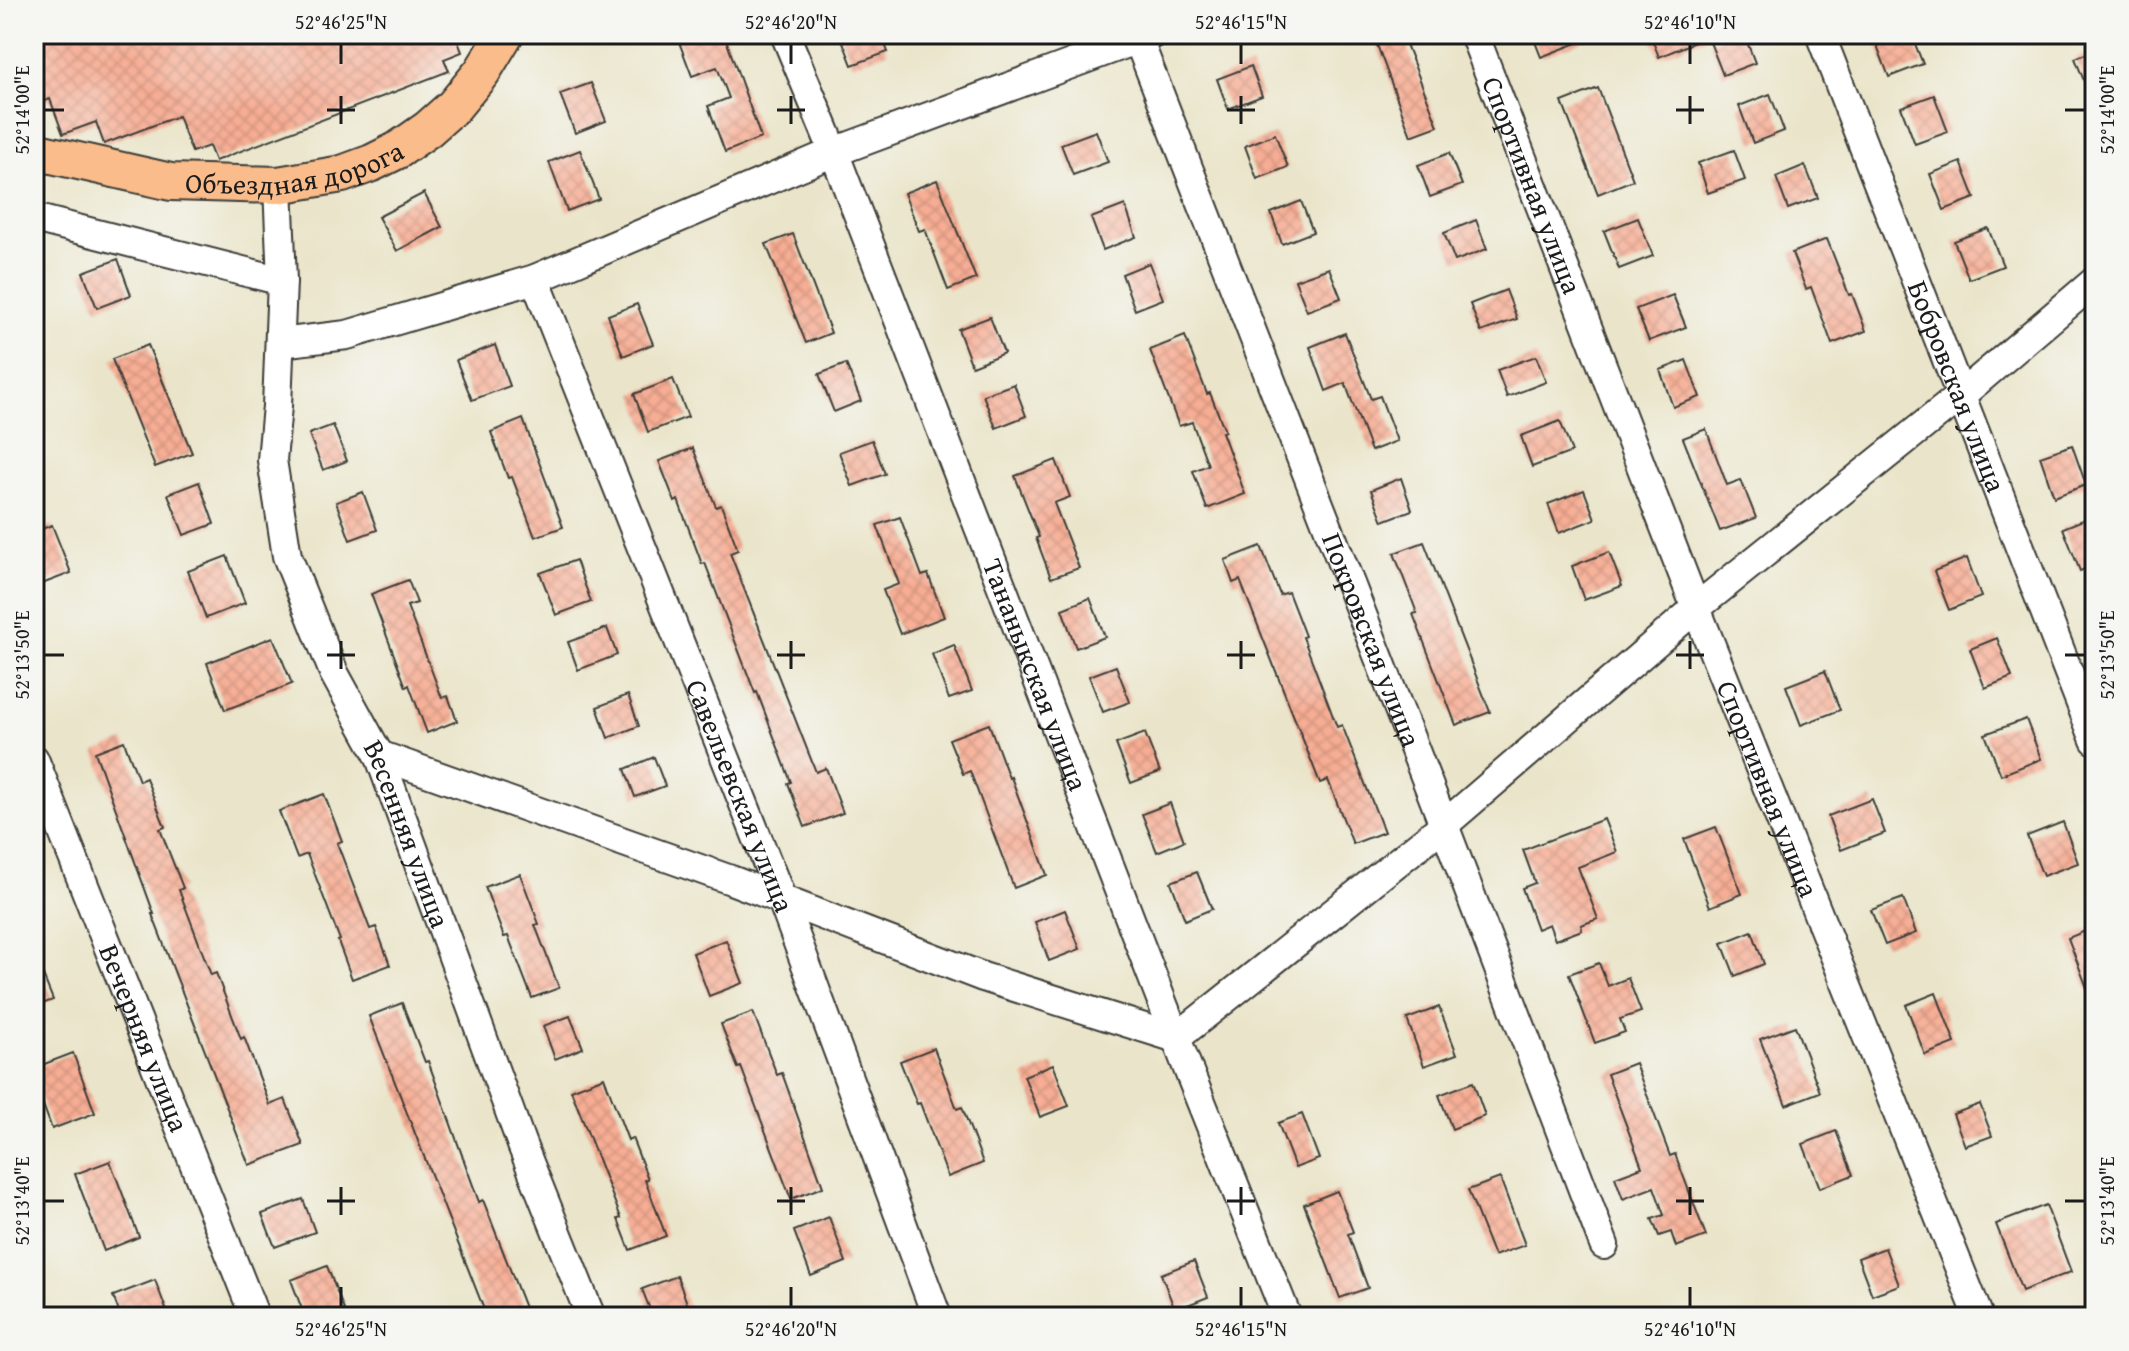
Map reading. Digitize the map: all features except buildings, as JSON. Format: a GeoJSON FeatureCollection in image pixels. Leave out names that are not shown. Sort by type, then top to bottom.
{"type":"FeatureCollection","features":[{"type":"Feature","properties":{"kind":"main road","name":"Объездная дорога"},"geometry":{"type":"LineString","coordinates":[[34,151],[171,182],[278,185],[342,174],[398,150],[428,129],[454,106],[482,72],[505,34]]}},
{"type":"Feature","properties":{"kind":"street","name":"Тананыкская улица"},"geometry":{"type":"LineString","coordinates":[[785,34],[834,152],[1287,1317]]}},
{"type":"Feature","properties":{"kind":"street","name":"Спортивная улица"},"geometry":{"type":"LineString","coordinates":[[1474,34],[1696,608],[1979,1317]]}},
{"type":"Feature","properties":{"kind":"street","name":"Бобровская улица"},"geometry":{"type":"LineString","coordinates":[[1820,34],[2095,740]]}},
{"type":"Feature","properties":{"kind":"street"},"geometry":{"type":"LineString","coordinates":[[280,343],[347,335],[535,279],[834,152],[1142,36]]}},
{"type":"Feature","properties":{"kind":"street","name":"Покровская улица"},"geometry":{"type":"LineString","coordinates":[[1142,36],[1604,1245]]}},
{"type":"Feature","properties":{"kind":"street","name":"Весенняя улица"},"geometry":{"type":"LineString","coordinates":[[278,185],[282,281],[272,460],[287,556],[334,673],[379,755],[522,1145],[591,1317]]}},
{"type":"Feature","properties":{"kind":"street"},"geometry":{"type":"LineString","coordinates":[[34,218],[282,281]]}},
{"type":"Feature","properties":{"kind":"street","name":"Савельевская улица"},"geometry":{"type":"LineString","coordinates":[[535,279],[782,900],[937,1317]]}},
{"type":"Feature","properties":{"kind":"street"},"geometry":{"type":"LineString","coordinates":[[379,755],[731,880],[983,977],[1176,1038],[1444,825],[1696,608],[1960,396],[2095,281]]}},
{"type":"Feature","properties":{"kind":"street","name":"Вечерняя улица"},"geometry":{"type":"LineString","coordinates":[[34,759],[255,1317]]}}]}
